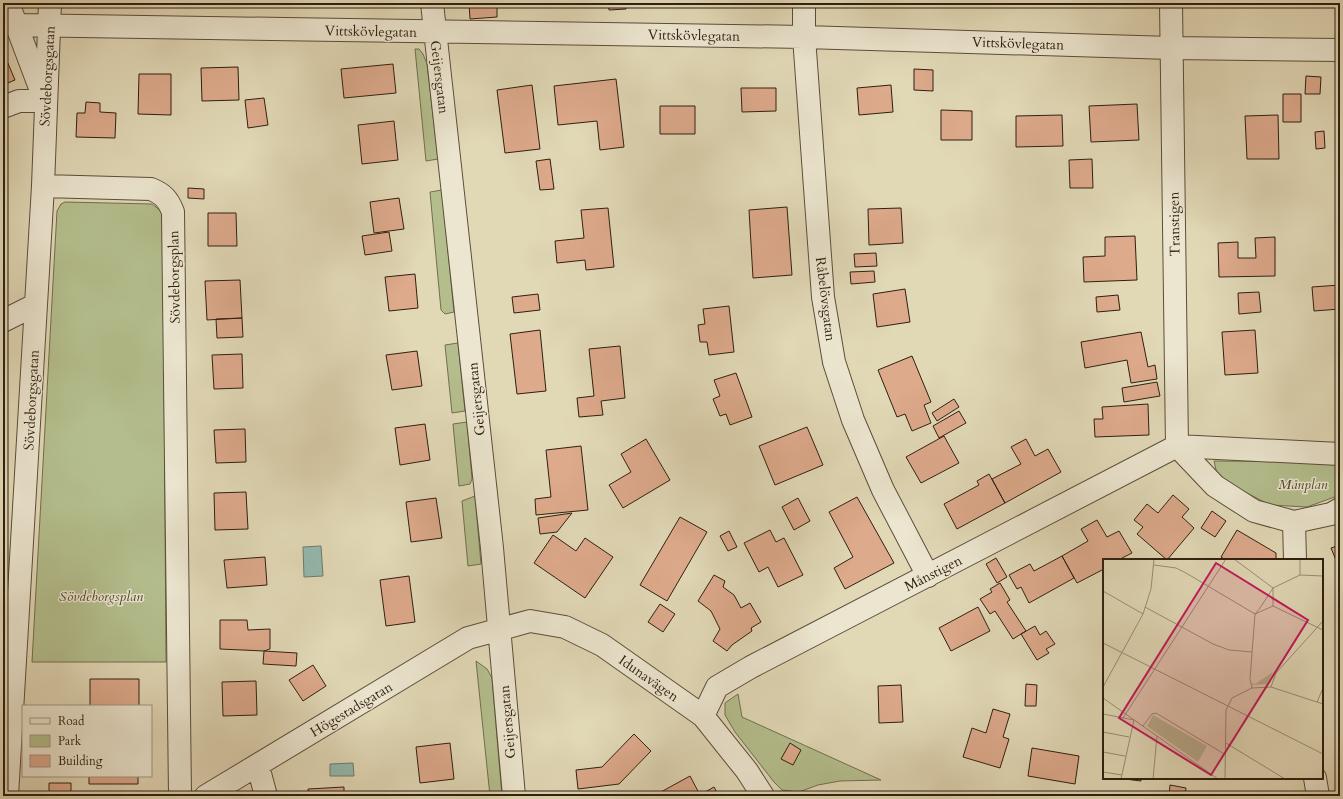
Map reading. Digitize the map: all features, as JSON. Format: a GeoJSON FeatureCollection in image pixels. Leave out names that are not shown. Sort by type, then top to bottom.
{"type":"FeatureCollection","features":[{"type":"Feature","properties":{"kind":"street"},"geometry":{"type":"LineString","coordinates":[[3,107],[19,101],[45,101],[8,3]]}},
{"type":"Feature","properties":{"kind":"street","name":"Sövdeborgsgatan"},"geometry":{"type":"LineString","coordinates":[[7,796],[43,186],[45,101],[50,3]]}},
{"type":"Feature","properties":{"kind":"street","name":"Geijersgatan"},"geometry":{"type":"LineString","coordinates":[[432,3],[456,212],[499,630],[514,796]]}},
{"type":"Feature","properties":{"kind":"street","name":"Råbelövsgatan"},"geometry":{"type":"LineString","coordinates":[[804,3],[804,37],[822,297],[834,362],[853,420],[880,483],[928,576]]}},
{"type":"Feature","properties":{"kind":"street","name":"Transtigen"},"geometry":{"type":"LineString","coordinates":[[1171,3],[1178,446]]}},
{"type":"Feature","properties":{"kind":"street","name":"Vittskövlegatan"},"geometry":{"type":"LineString","coordinates":[[16,25],[49,24],[435,32],[804,37],[1172,48],[1340,50]]}},
{"type":"Feature","properties":{"kind":"street","name":"Sövdeborgsplan"},"geometry":{"type":"LineString","coordinates":[[43,186],[151,189],[161,193],[169,201],[173,212],[180,796]]}},
{"type":"Feature","properties":{"kind":"street"},"geometry":{"type":"LineString","coordinates":[[3,321],[35,305]]}},
{"type":"Feature","properties":{"kind":"street"},"geometry":{"type":"LineString","coordinates":[[1178,446],[1340,454]]}},
{"type":"Feature","properties":{"kind":"street"},"geometry":{"type":"LineString","coordinates":[[1178,446],[1215,486],[1254,511],[1294,522],[1331,514],[1340,509]]}},
{"type":"Feature","properties":{"kind":"street","name":"Månstigen"},"geometry":{"type":"LineString","coordinates":[[703,716],[717,687],[751,667],[1178,446]]}},
{"type":"Feature","properties":{"kind":"street"},"geometry":{"type":"LineString","coordinates":[[1294,522],[1296,559]]}},
{"type":"Feature","properties":{"kind":"street","name":"Idunavägen"},"geometry":{"type":"LineString","coordinates":[[499,630],[530,621],[565,627],[602,645],[703,716],[747,770],[763,796]]}},
{"type":"Feature","properties":{"kind":"street","name":"Högestadsgatan"},"geometry":{"type":"LineString","coordinates":[[206,796],[468,638],[499,630]]}},
{"type":"Feature","properties":{"kind":"street"},"geometry":{"type":"LineString","coordinates":[[258,766],[266,796]]}},
{"type":"Feature","properties":{"kind":"street"},"geometry":{"type":"LineString","coordinates":[[1315,779],[1318,796]]}},
{"type":"Feature","properties":{"kind":"green space"},"geometry":{"type":"Polygon","coordinates":[[[415,49],[419,49],[423,54],[427,64],[438,159],[426,161],[415,49]]]}},
{"type":"Feature","properties":{"kind":"green space"},"geometry":{"type":"Polygon","coordinates":[[[442,190],[454,312],[445,314],[441,310],[430,192],[442,190]]]}},
{"type":"Feature","properties":{"kind":"green space","name":"Sövdeborgsplan"},"geometry":{"type":"Polygon","coordinates":[[[65,202],[152,204],[161,211],[163,218],[166,662],[32,662],[57,211],[61,204],[65,202]]]}},
{"type":"Feature","properties":{"kind":"green space"},"geometry":{"type":"Polygon","coordinates":[[[458,343],[465,411],[452,413],[445,345],[458,343]]]}},
{"type":"Feature","properties":{"kind":"green space"},"geometry":{"type":"Polygon","coordinates":[[[467,422],[472,479],[470,484],[459,486],[453,424],[467,422]]]}},
{"type":"Feature","properties":{"kind":"green space","name":"Månplan"},"geometry":{"type":"Polygon","coordinates":[[[1214,461],[1340,462],[1340,495],[1307,507],[1270,505],[1241,490],[1217,474],[1214,461]]]}},
{"type":"Feature","properties":{"kind":"green space"},"geometry":{"type":"Polygon","coordinates":[[[475,496],[481,564],[468,566],[462,501],[475,496]]]}},
{"type":"Feature","properties":{"kind":"green space"},"geometry":{"type":"Polygon","coordinates":[[[476,661],[487,669],[492,678],[502,796],[490,796],[476,661]]]}},
{"type":"Feature","properties":{"kind":"green space"},"geometry":{"type":"Polygon","coordinates":[[[738,694],[742,717],[881,780],[840,781],[818,785],[799,792],[782,790],[735,732],[725,715],[725,703],[738,694]]]}},
{"type":"Feature","properties":{"kind":"water"},"geometry":{"type":"Polygon","coordinates":[[[321,546],[323,576],[304,577],[303,547],[321,546]]]}},
{"type":"Feature","properties":{"kind":"water"},"geometry":{"type":"Polygon","coordinates":[[[353,763],[354,776],[330,776],[330,764],[353,763]]]}},
{"type":"Feature","properties":{"kind":"building"},"geometry":{"type":"Polygon","coordinates":[[[469,3],[497,3],[497,17],[470,19],[469,3]]]}},
{"type":"Feature","properties":{"kind":"building"},"geometry":{"type":"Polygon","coordinates":[[[608,3],[625,3],[626,9],[609,10],[608,3]]]}},
{"type":"Feature","properties":{"kind":"building"},"geometry":{"type":"Polygon","coordinates":[[[4,54],[15,80],[3,85],[3,55],[4,54]]]}},
{"type":"Feature","properties":{"kind":"building"},"geometry":{"type":"Polygon","coordinates":[[[393,64],[396,93],[344,98],[341,69],[393,64]]]}},
{"type":"Feature","properties":{"kind":"building"},"geometry":{"type":"Polygon","coordinates":[[[238,67],[239,100],[202,101],[201,68],[238,67]]]}},
{"type":"Feature","properties":{"kind":"building"},"geometry":{"type":"Polygon","coordinates":[[[914,69],[933,70],[933,91],[914,90],[914,69]]]}},
{"type":"Feature","properties":{"kind":"building"},"geometry":{"type":"Polygon","coordinates":[[[139,74],[171,74],[171,115],[138,114],[139,74]]]}},
{"type":"Feature","properties":{"kind":"building"},"geometry":{"type":"Polygon","coordinates":[[[1306,76],[1321,77],[1320,94],[1305,94],[1306,76]]]}},
{"type":"Feature","properties":{"kind":"building"},"geometry":{"type":"Polygon","coordinates":[[[616,79],[624,147],[600,150],[597,121],[558,125],[554,86],[616,79]]]}},
{"type":"Feature","properties":{"kind":"building"},"geometry":{"type":"Polygon","coordinates":[[[532,85],[540,149],[505,153],[497,90],[532,85]]]}},
{"type":"Feature","properties":{"kind":"building"},"geometry":{"type":"Polygon","coordinates":[[[891,85],[893,112],[859,115],[857,88],[891,85]]]}},
{"type":"Feature","properties":{"kind":"building"},"geometry":{"type":"Polygon","coordinates":[[[741,88],[776,88],[776,111],[742,112],[741,88]]]}},
{"type":"Feature","properties":{"kind":"building"},"geometry":{"type":"Polygon","coordinates":[[[1283,94],[1301,94],[1301,122],[1283,122],[1283,94]]]}},
{"type":"Feature","properties":{"kind":"building"},"geometry":{"type":"Polygon","coordinates":[[[264,98],[268,125],[248,128],[245,100],[264,98]]]}},
{"type":"Feature","properties":{"kind":"building"},"geometry":{"type":"Polygon","coordinates":[[[86,102],[100,103],[100,112],[116,113],[115,138],[76,137],[77,113],[85,113],[86,102]]]}},
{"type":"Feature","properties":{"kind":"building"},"geometry":{"type":"Polygon","coordinates":[[[1137,104],[1139,140],[1091,142],[1089,106],[1137,104]]]}},
{"type":"Feature","properties":{"kind":"building"},"geometry":{"type":"Polygon","coordinates":[[[660,106],[695,106],[695,134],[660,134],[660,106]]]}},
{"type":"Feature","properties":{"kind":"building"},"geometry":{"type":"Polygon","coordinates":[[[941,110],[972,111],[972,140],[941,140],[941,110]]]}},
{"type":"Feature","properties":{"kind":"building"},"geometry":{"type":"Polygon","coordinates":[[[1062,115],[1063,146],[1016,147],[1016,116],[1062,115]]]}},
{"type":"Feature","properties":{"kind":"building"},"geometry":{"type":"Polygon","coordinates":[[[1278,115],[1279,159],[1247,159],[1245,116],[1278,115]]]}},
{"type":"Feature","properties":{"kind":"building"},"geometry":{"type":"Polygon","coordinates":[[[394,121],[398,160],[362,164],[358,125],[394,121]]]}},
{"type":"Feature","properties":{"kind":"building"},"geometry":{"type":"Polygon","coordinates":[[[1324,131],[1325,148],[1316,149],[1315,132],[1324,131]]]}},
{"type":"Feature","properties":{"kind":"building"},"geometry":{"type":"Polygon","coordinates":[[[550,159],[554,189],[540,190],[536,161],[550,159]]]}},
{"type":"Feature","properties":{"kind":"building"},"geometry":{"type":"Polygon","coordinates":[[[1092,159],[1093,188],[1070,188],[1069,160],[1092,159]]]}},
{"type":"Feature","properties":{"kind":"building"},"geometry":{"type":"Polygon","coordinates":[[[188,188],[204,189],[204,199],[188,198],[188,188]]]}},
{"type":"Feature","properties":{"kind":"building"},"geometry":{"type":"Polygon","coordinates":[[[399,198],[404,229],[374,233],[370,202],[399,198]]]}},
{"type":"Feature","properties":{"kind":"building"},"geometry":{"type":"Polygon","coordinates":[[[787,207],[792,275],[753,278],[749,210],[787,207]]]}},
{"type":"Feature","properties":{"kind":"building"},"geometry":{"type":"Polygon","coordinates":[[[608,208],[614,267],[586,270],[585,260],[557,263],[555,241],[584,238],[581,210],[608,208]]]}},
{"type":"Feature","properties":{"kind":"building"},"geometry":{"type":"Polygon","coordinates":[[[901,208],[903,243],[869,245],[868,209],[901,208]]]}},
{"type":"Feature","properties":{"kind":"building"},"geometry":{"type":"Polygon","coordinates":[[[208,213],[236,213],[237,246],[208,246],[208,213]]]}},
{"type":"Feature","properties":{"kind":"building"},"geometry":{"type":"Polygon","coordinates":[[[389,232],[392,251],[365,255],[362,236],[389,232]]]}},
{"type":"Feature","properties":{"kind":"building"},"geometry":{"type":"Polygon","coordinates":[[[1135,236],[1137,280],[1084,282],[1083,257],[1105,256],[1105,237],[1135,236]]]}},
{"type":"Feature","properties":{"kind":"building"},"geometry":{"type":"Polygon","coordinates":[[[1275,237],[1275,276],[1219,277],[1218,243],[1238,242],[1238,258],[1256,258],[1255,238],[1275,237]]]}},
{"type":"Feature","properties":{"kind":"building"},"geometry":{"type":"Polygon","coordinates":[[[876,253],[877,266],[855,267],[854,254],[876,253]]]}},
{"type":"Feature","properties":{"kind":"building"},"geometry":{"type":"Polygon","coordinates":[[[874,271],[875,282],[851,284],[850,272],[874,271]]]}},
{"type":"Feature","properties":{"kind":"building"},"geometry":{"type":"Polygon","coordinates":[[[415,274],[418,308],[389,311],[385,277],[415,274]]]}},
{"type":"Feature","properties":{"kind":"building"},"geometry":{"type":"Polygon","coordinates":[[[240,280],[242,318],[207,320],[205,281],[240,280]]]}},
{"type":"Feature","properties":{"kind":"building"},"geometry":{"type":"Polygon","coordinates":[[[1340,285],[1340,309],[1314,311],[1312,287],[1340,285]]]}},
{"type":"Feature","properties":{"kind":"building"},"geometry":{"type":"Polygon","coordinates":[[[905,289],[910,322],[877,327],[873,294],[905,289]]]}},
{"type":"Feature","properties":{"kind":"building"},"geometry":{"type":"Polygon","coordinates":[[[1259,292],[1261,312],[1239,314],[1238,293],[1259,292]]]}},
{"type":"Feature","properties":{"kind":"building"},"geometry":{"type":"Polygon","coordinates":[[[538,294],[540,310],[514,313],[512,297],[538,294]]]}},
{"type":"Feature","properties":{"kind":"building"},"geometry":{"type":"Polygon","coordinates":[[[1118,295],[1120,310],[1097,312],[1096,297],[1118,295]]]}},
{"type":"Feature","properties":{"kind":"building"},"geometry":{"type":"Polygon","coordinates":[[[729,306],[734,352],[709,355],[707,342],[700,342],[698,325],[705,324],[703,309],[729,306]]]}},
{"type":"Feature","properties":{"kind":"building"},"geometry":{"type":"Polygon","coordinates":[[[242,318],[243,337],[217,338],[216,319],[242,318]]]}},
{"type":"Feature","properties":{"kind":"building"},"geometry":{"type":"Polygon","coordinates":[[[540,330],[546,391],[517,394],[510,334],[540,330]]]}},
{"type":"Feature","properties":{"kind":"building"},"geometry":{"type":"Polygon","coordinates":[[[1255,330],[1258,373],[1225,375],[1222,332],[1255,330]]]}},
{"type":"Feature","properties":{"kind":"building"},"geometry":{"type":"Polygon","coordinates":[[[1141,332],[1148,367],[1155,365],[1157,379],[1131,383],[1127,360],[1085,368],[1081,342],[1141,332]]]}},
{"type":"Feature","properties":{"kind":"building"},"geometry":{"type":"Polygon","coordinates":[[[620,346],[625,398],[601,401],[603,415],[579,417],[577,398],[594,396],[589,349],[620,346]]]}},
{"type":"Feature","properties":{"kind":"building"},"geometry":{"type":"Polygon","coordinates":[[[417,351],[422,386],[392,390],[386,355],[417,351]]]}},
{"type":"Feature","properties":{"kind":"building"},"geometry":{"type":"Polygon","coordinates":[[[242,354],[243,388],[214,389],[212,355],[242,354]]]}},
{"type":"Feature","properties":{"kind":"building"},"geometry":{"type":"Polygon","coordinates":[[[912,356],[931,402],[924,405],[931,423],[912,431],[905,414],[897,417],[878,370],[912,356]]]}},
{"type":"Feature","properties":{"kind":"building"},"geometry":{"type":"Polygon","coordinates":[[[736,373],[752,417],[730,425],[726,414],[720,416],[713,399],[720,396],[714,380],[736,373]]]}},
{"type":"Feature","properties":{"kind":"building"},"geometry":{"type":"Polygon","coordinates":[[[1157,382],[1160,396],[1124,402],[1122,388],[1157,382]]]}},
{"type":"Feature","properties":{"kind":"building"},"geometry":{"type":"Polygon","coordinates":[[[954,399],[959,407],[937,421],[932,413],[954,399]]]}},
{"type":"Feature","properties":{"kind":"building"},"geometry":{"type":"Polygon","coordinates":[[[1148,404],[1149,435],[1095,437],[1094,419],[1103,419],[1102,407],[1148,404]]]}},
{"type":"Feature","properties":{"kind":"building"},"geometry":{"type":"Polygon","coordinates":[[[959,411],[966,423],[939,438],[933,426],[959,411]]]}},
{"type":"Feature","properties":{"kind":"building"},"geometry":{"type":"Polygon","coordinates":[[[425,424],[430,460],[400,465],[395,428],[425,424]]]}},
{"type":"Feature","properties":{"kind":"building"},"geometry":{"type":"Polygon","coordinates":[[[807,427],[823,465],[775,485],[759,446],[807,427]]]}},
{"type":"Feature","properties":{"kind":"building"},"geometry":{"type":"Polygon","coordinates":[[[245,429],[246,462],[216,463],[214,430],[245,429]]]}},
{"type":"Feature","properties":{"kind":"building"},"geometry":{"type":"Polygon","coordinates":[[[944,436],[959,463],[921,483],[906,457],[944,436]]]}},
{"type":"Feature","properties":{"kind":"building"},"geometry":{"type":"Polygon","coordinates":[[[646,439],[670,480],[623,508],[609,485],[631,472],[621,454],[646,439]]]}},
{"type":"Feature","properties":{"kind":"building"},"geometry":{"type":"Polygon","coordinates":[[[1026,439],[1035,456],[1048,449],[1061,472],[1005,503],[992,479],[1021,464],[1011,447],[1026,439]]]}},
{"type":"Feature","properties":{"kind":"building"},"geometry":{"type":"Polygon","coordinates":[[[581,446],[588,510],[536,515],[535,499],[551,497],[546,450],[581,446]]]}},
{"type":"Feature","properties":{"kind":"building"},"geometry":{"type":"Polygon","coordinates":[[[989,474],[1005,503],[957,529],[944,504],[979,485],[977,481],[989,474]]]}},
{"type":"Feature","properties":{"kind":"building"},"geometry":{"type":"Polygon","coordinates":[[[246,492],[248,529],[215,530],[214,493],[246,492]]]}},
{"type":"Feature","properties":{"kind":"building"},"geometry":{"type":"Polygon","coordinates":[[[1173,495],[1189,509],[1182,517],[1194,528],[1168,559],[1166,559],[1137,534],[1143,527],[1134,520],[1147,504],[1158,513],[1173,495]]]}},
{"type":"Feature","properties":{"kind":"building"},"geometry":{"type":"Polygon","coordinates":[[[857,497],[894,563],[845,589],[834,568],[853,557],[829,512],[857,497]]]}},
{"type":"Feature","properties":{"kind":"building"},"geometry":{"type":"Polygon","coordinates":[[[436,498],[442,538],[411,542],[406,502],[436,498]]]}},
{"type":"Feature","properties":{"kind":"building"},"geometry":{"type":"Polygon","coordinates":[[[798,498],[810,521],[794,530],[782,507],[798,498]]]}},
{"type":"Feature","properties":{"kind":"building"},"geometry":{"type":"Polygon","coordinates":[[[1212,511],[1226,521],[1215,537],[1201,528],[1212,511]]]}},
{"type":"Feature","properties":{"kind":"building"},"geometry":{"type":"Polygon","coordinates":[[[572,513],[557,532],[540,534],[538,518],[572,513]]]}},
{"type":"Feature","properties":{"kind":"building"},"geometry":{"type":"Polygon","coordinates":[[[680,517],[707,532],[667,601],[640,585],[680,517]]]}},
{"type":"Feature","properties":{"kind":"building"},"geometry":{"type":"Polygon","coordinates":[[[1097,520],[1107,537],[1119,531],[1132,553],[1122,559],[1103,559],[1103,570],[1077,583],[1062,556],[1088,541],[1081,529],[1097,520]]]}},
{"type":"Feature","properties":{"kind":"building"},"geometry":{"type":"Polygon","coordinates":[[[770,530],[776,542],[784,538],[803,575],[778,587],[768,567],[759,572],[744,543],[770,530]]]}},
{"type":"Feature","properties":{"kind":"building"},"geometry":{"type":"Polygon","coordinates":[[[1237,530],[1276,553],[1276,559],[1224,559],[1221,557],[1237,530]]]}},
{"type":"Feature","properties":{"kind":"building"},"geometry":{"type":"Polygon","coordinates":[[[729,531],[737,547],[728,551],[720,536],[729,531]]]}},
{"type":"Feature","properties":{"kind":"building"},"geometry":{"type":"Polygon","coordinates":[[[553,535],[576,551],[585,538],[613,557],[585,598],[534,563],[553,535]]]}},
{"type":"Feature","properties":{"kind":"building"},"geometry":{"type":"Polygon","coordinates":[[[1340,545],[1340,570],[1331,548],[1340,545]]]}},
{"type":"Feature","properties":{"kind":"building"},"geometry":{"type":"Polygon","coordinates":[[[1062,556],[1074,578],[1029,603],[1021,587],[1017,589],[1009,575],[1030,564],[1034,571],[1062,556]]]}},
{"type":"Feature","properties":{"kind":"building"},"geometry":{"type":"Polygon","coordinates":[[[265,557],[267,585],[227,588],[224,560],[265,557]]]}},
{"type":"Feature","properties":{"kind":"building"},"geometry":{"type":"Polygon","coordinates":[[[996,558],[1007,577],[997,583],[986,564],[996,558]]]}},
{"type":"Feature","properties":{"kind":"building"},"geometry":{"type":"Polygon","coordinates":[[[714,575],[725,581],[723,587],[734,595],[741,608],[750,603],[761,622],[751,628],[752,631],[732,645],[727,651],[713,641],[720,629],[711,611],[698,601],[714,575]]]}},
{"type":"Feature","properties":{"kind":"building"},"geometry":{"type":"Polygon","coordinates":[[[409,576],[415,622],[386,626],[380,580],[409,576]]]}},
{"type":"Feature","properties":{"kind":"building"},"geometry":{"type":"Polygon","coordinates":[[[1000,583],[1010,600],[1007,602],[1026,631],[1013,639],[995,611],[990,614],[980,599],[992,592],[990,589],[1000,583]]]}},
{"type":"Feature","properties":{"kind":"building"},"geometry":{"type":"Polygon","coordinates":[[[660,604],[675,614],[663,632],[648,622],[660,604]]]}},
{"type":"Feature","properties":{"kind":"building"},"geometry":{"type":"Polygon","coordinates":[[[978,607],[990,631],[951,651],[939,628],[978,607]]]}},
{"type":"Feature","properties":{"kind":"building"},"geometry":{"type":"Polygon","coordinates":[[[220,620],[247,620],[248,630],[270,629],[270,649],[264,651],[220,649],[220,620]]]}},
{"type":"Feature","properties":{"kind":"building"},"geometry":{"type":"Polygon","coordinates":[[[1035,626],[1040,635],[1046,631],[1055,644],[1046,649],[1049,653],[1037,660],[1021,634],[1035,626]]]}},
{"type":"Feature","properties":{"kind":"building"},"geometry":{"type":"Polygon","coordinates":[[[264,651],[297,653],[296,666],[263,664],[264,651]]]}},
{"type":"Feature","properties":{"kind":"building"},"geometry":{"type":"Polygon","coordinates":[[[313,665],[326,686],[303,701],[289,680],[313,665]]]}},
{"type":"Feature","properties":{"kind":"building"},"geometry":{"type":"Polygon","coordinates":[[[90,679],[139,679],[139,705],[90,705],[90,679]]]}},
{"type":"Feature","properties":{"kind":"building"},"geometry":{"type":"Polygon","coordinates":[[[256,681],[257,715],[223,716],[222,682],[256,681]]]}},
{"type":"Feature","properties":{"kind":"building"},"geometry":{"type":"Polygon","coordinates":[[[1026,684],[1037,685],[1036,706],[1025,706],[1026,684]]]}},
{"type":"Feature","properties":{"kind":"building"},"geometry":{"type":"Polygon","coordinates":[[[901,685],[903,722],[879,723],[878,686],[901,685]]]}},
{"type":"Feature","properties":{"kind":"building"},"geometry":{"type":"Polygon","coordinates":[[[993,709],[1010,714],[1003,737],[1009,739],[1000,768],[963,757],[972,728],[986,733],[993,709]]]}},
{"type":"Feature","properties":{"kind":"building"},"geometry":{"type":"Polygon","coordinates":[[[634,734],[651,751],[619,784],[578,789],[576,770],[602,767],[634,734]]]}},
{"type":"Feature","properties":{"kind":"building"},"geometry":{"type":"Polygon","coordinates":[[[450,743],[454,779],[420,783],[416,747],[450,743]]]}},
{"type":"Feature","properties":{"kind":"building"},"geometry":{"type":"Polygon","coordinates":[[[790,743],[801,750],[793,765],[781,759],[790,743]]]}},
{"type":"Feature","properties":{"kind":"building"},"geometry":{"type":"Polygon","coordinates":[[[1032,748],[1079,756],[1075,784],[1028,776],[1032,748]]]}},
{"type":"Feature","properties":{"kind":"building"},"geometry":{"type":"Polygon","coordinates":[[[690,776],[700,795],[714,787],[719,796],[661,796],[659,793],[690,776]]]}},
{"type":"Feature","properties":{"kind":"building"},"geometry":{"type":"Polygon","coordinates":[[[89,777],[138,777],[138,784],[89,784],[89,777]]]}},
{"type":"Feature","properties":{"kind":"building"},"geometry":{"type":"Polygon","coordinates":[[[1125,779],[1141,779],[1141,781],[1125,779]]]}},
{"type":"Feature","properties":{"kind":"building"},"geometry":{"type":"Polygon","coordinates":[[[49,783],[71,783],[71,796],[49,796],[49,783]]]}},
{"type":"Feature","properties":{"kind":"building"},"geometry":{"type":"Polygon","coordinates":[[[1170,785],[1186,788],[1185,796],[1169,796],[1170,785]]]}},
{"type":"Feature","properties":{"kind":"building"},"geometry":{"type":"Polygon","coordinates":[[[344,787],[344,796],[309,796],[308,789],[344,787]]]}}]}
